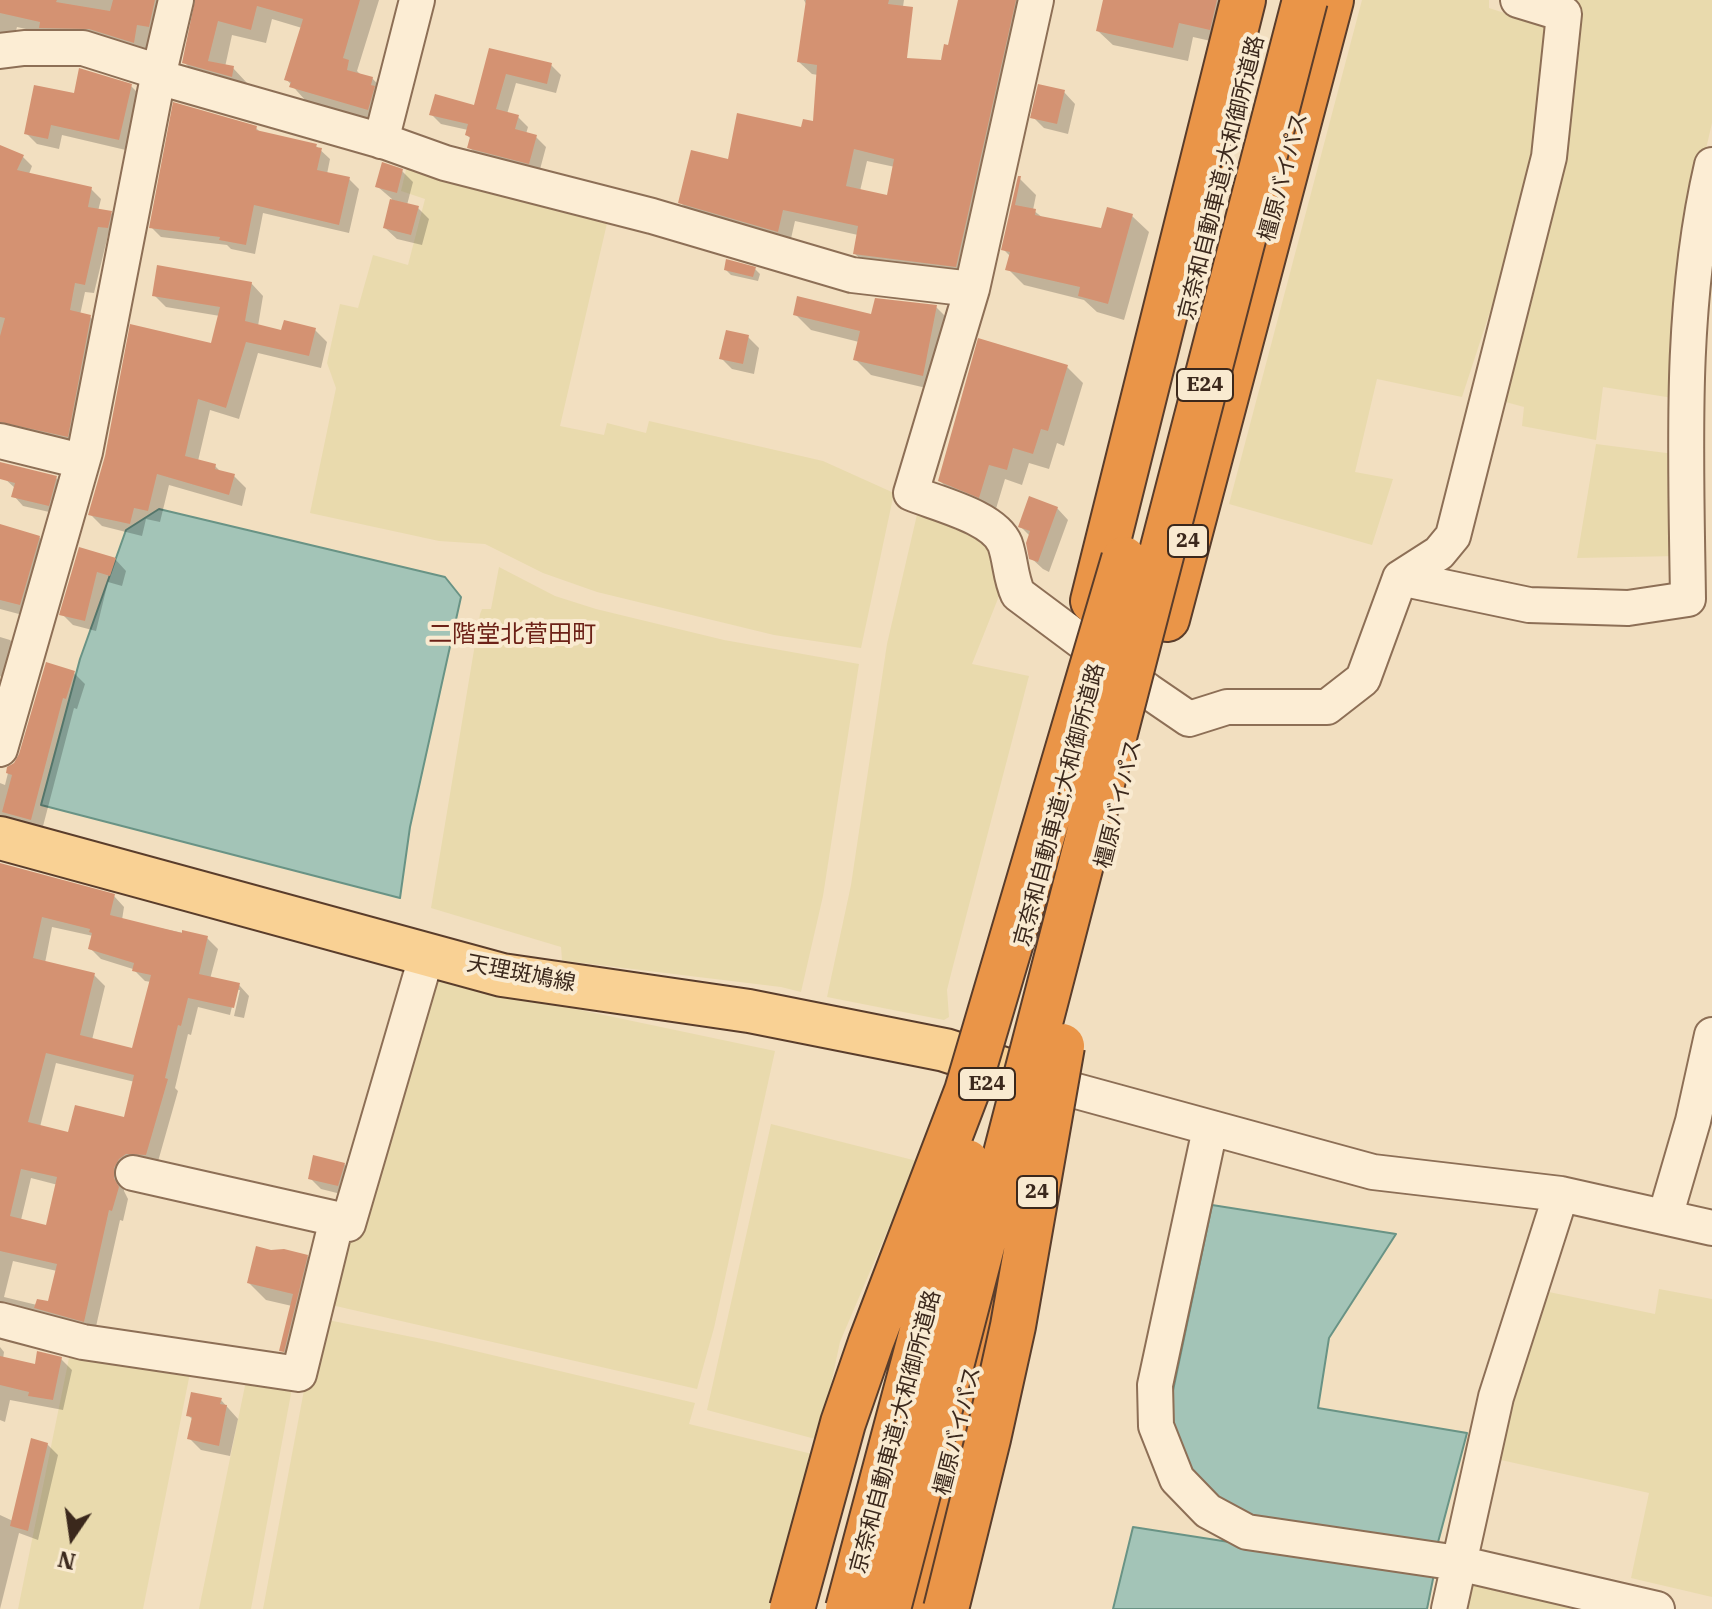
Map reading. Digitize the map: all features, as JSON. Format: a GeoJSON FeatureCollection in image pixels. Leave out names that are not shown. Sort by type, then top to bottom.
{"type":"FeatureCollection","features":[{"type":"Feature","properties":{"kind":"highway"},"geometry":{"type":"LineString","coordinates":[[827,1609],[893,1387],[981,1060],[1243,0]]}},
{"type":"Feature","properties":{"kind":"highway","name":"京奈和自動車道;大和御所道路"},"geometry":{"type":"LineString","coordinates":[[848,1609],[1268,0]]}},
{"type":"Feature","properties":{"kind":"highway","name":"京奈和自動車道;大和御所道路"},"geometry":{"type":"LineString","coordinates":[[888,1609],[1305,0]]}},
{"type":"Feature","properties":{"kind":"highway","name":"橿原バイパス"},"geometry":{"type":"LineString","coordinates":[[912,1609],[1148,691],[1331,0]]}},
{"type":"Feature","properties":{"kind":"highway"},"geometry":{"type":"LineString","coordinates":[[792,1609],[843,1423],[967,1091],[1124,559]]}},
{"type":"Feature","properties":{"kind":"highway","name":"24"},"geometry":{"type":"LineString","coordinates":[[946,1609],[1013,1326],[1107,771]]}},
{"type":"Feature","properties":{"kind":"main road","name":"天理斑鳩線"},"geometry":{"type":"LineString","coordinates":[[0,838],[502,975],[749,1011],[945,1050],[1047,1083]]}},
{"type":"Feature","properties":{"kind":"street"},"geometry":{"type":"LineString","coordinates":[[0,749],[81,461],[176,0]]}},
{"type":"Feature","properties":{"kind":"street"},"geometry":{"type":"LineString","coordinates":[[381,141],[417,0]]}},
{"type":"Feature","properties":{"kind":"street"},"geometry":{"type":"LineString","coordinates":[[1036,0],[972,289],[911,493],[992,525],[1004,544],[1010,578],[1018,594],[1189,719],[1227,707],[1327,707],[1363,679],[1400,578],[1439,553],[1453,536],[1549,157],[1564,14],[1518,0]]}},
{"type":"Feature","properties":{"kind":"street"},"geometry":{"type":"LineString","coordinates":[[0,51],[83,48],[445,163],[652,216],[852,275],[972,289]]}},
{"type":"Feature","properties":{"kind":"street"},"geometry":{"type":"LineString","coordinates":[[1400,578],[1529,605],[1628,608],[1688,599],[1686,443],[1690,329],[1704,202],[1712,165]]}},
{"type":"Feature","properties":{"kind":"street"},"geometry":{"type":"LineString","coordinates":[[0,441],[81,461]]}},
{"type":"Feature","properties":{"kind":"street"},"geometry":{"type":"LineString","coordinates":[[133,1173],[348,1224],[427,954]]}},
{"type":"Feature","properties":{"kind":"street"},"geometry":{"type":"LineString","coordinates":[[1665,1217],[1702,1124],[1712,1035]]}},
{"type":"Feature","properties":{"kind":"street"},"geometry":{"type":"LineString","coordinates":[[1047,1083],[1373,1172],[1561,1194],[1712,1228]]}},
{"type":"Feature","properties":{"kind":"street"},"geometry":{"type":"LineString","coordinates":[[1210,1129],[1155,1385],[1156,1426],[1177,1479],[1208,1511],[1247,1532],[1458,1563],[1657,1609]]}},
{"type":"Feature","properties":{"kind":"street"},"geometry":{"type":"LineString","coordinates":[[1449,1609],[1496,1397],[1561,1194]]}},
{"type":"Feature","properties":{"kind":"street"},"geometry":{"type":"LineString","coordinates":[[0,1320],[83,1342],[299,1374],[337,1219]]}},
{"type":"Feature","properties":{"kind":"shaded area"},"geometry":{"type":"Polygon","coordinates":[[[1362,0],[1489,0],[1489,8],[1544,26],[1553,42],[1517,229],[1462,397],[1377,379],[1355,472],[1393,479],[1372,545],[1229,504],[1362,0]]]}},
{"type":"Feature","properties":{"kind":"shaded area"},"geometry":{"type":"Polygon","coordinates":[[[1544,0],[1712,0],[1712,123],[1694,201],[1673,398],[1603,387],[1596,440],[1522,426],[1524,407],[1480,395],[1579,14],[1544,0]]]}},
{"type":"Feature","properties":{"kind":"shaded area"},"geometry":{"type":"Polygon","coordinates":[[[409,157],[608,219],[560,426],[604,435],[607,423],[646,433],[649,421],[823,461],[894,493],[861,648],[774,635],[597,592],[543,573],[485,544],[439,541],[310,513],[336,388],[327,363],[340,304],[358,308],[373,255],[408,265],[425,199],[401,191],[409,157]]]}},
{"type":"Feature","properties":{"kind":"shaded area"},"geometry":{"type":"Polygon","coordinates":[[[1596,444],[1682,455],[1678,556],[1577,558],[1596,444]]]}},
{"type":"Feature","properties":{"kind":"shaded area"},"geometry":{"type":"Polygon","coordinates":[[[919,506],[997,549],[999,596],[972,664],[1029,676],[947,990],[949,1017],[944,1020],[827,997],[851,885],[887,644],[919,506]]]}},
{"type":"Feature","properties":{"kind":"shaded area"},"geometry":{"type":"Polygon","coordinates":[[[159,509],[445,577],[461,597],[410,827],[400,898],[41,805],[80,659],[126,530],[159,509]]]}},
{"type":"Feature","properties":{"kind":"shaded area"},"geometry":{"type":"Polygon","coordinates":[[[499,567],[555,596],[596,609],[724,640],[859,664],[823,896],[801,992],[566,961],[562,960],[561,947],[431,908],[480,614],[482,609],[491,609],[499,567]]]}},
{"type":"Feature","properties":{"kind":"shaded area"},"geometry":{"type":"Polygon","coordinates":[[[428,978],[775,1051],[714,1328],[697,1389],[327,1304],[428,978]]]}},
{"type":"Feature","properties":{"kind":"shaded area"},"geometry":{"type":"Polygon","coordinates":[[[771,1124],[917,1161],[840,1342],[819,1440],[707,1410],[771,1124]]]}},
{"type":"Feature","properties":{"kind":"shaded area"},"geometry":{"type":"Polygon","coordinates":[[[1212,1205],[1396,1234],[1329,1338],[1318,1408],[1467,1433],[1437,1546],[1240,1515],[1212,1493],[1189,1467],[1175,1436],[1171,1400],[1212,1205]]]}},
{"type":"Feature","properties":{"kind":"shaded area"},"geometry":{"type":"Polygon","coordinates":[[[1659,1289],[1712,1299],[1712,1597],[1631,1578],[1649,1493],[1492,1458],[1544,1291],[1655,1314],[1659,1289]]]}},
{"type":"Feature","properties":{"kind":"shaded area"},"geometry":{"type":"Polygon","coordinates":[[[323,1319],[437,1342],[695,1403],[689,1424],[812,1454],[771,1609],[263,1609],[307,1374],[323,1319]]]}},
{"type":"Feature","properties":{"kind":"shaded area"},"geometry":{"type":"Polygon","coordinates":[[[71,1348],[191,1368],[143,1609],[18,1609],[71,1348]]]}},
{"type":"Feature","properties":{"kind":"shaded area"},"geometry":{"type":"Polygon","coordinates":[[[247,1376],[293,1383],[251,1609],[199,1609],[247,1376]]]}},
{"type":"Feature","properties":{"kind":"shaded area"},"geometry":{"type":"Polygon","coordinates":[[[1133,1527],[1434,1574],[1427,1609],[1113,1609],[1133,1527]]]}},
{"type":"Feature","properties":{"kind":"shaded area"},"geometry":{"type":"Polygon","coordinates":[[[1468,1573],[1616,1609],[1460,1609],[1468,1573]]]}},
{"type":"Feature","properties":{"kind":"building"},"geometry":{"type":"Polygon","coordinates":[[[0,0],[57,0],[110,11],[113,0],[155,0],[149,27],[137,25],[134,43],[89,29],[39,28],[40,22],[0,13],[0,0]]]}},
{"type":"Feature","properties":{"kind":"building"},"geometry":{"type":"Polygon","coordinates":[[[195,0],[360,0],[343,58],[349,60],[347,70],[373,77],[371,85],[375,86],[368,110],[289,87],[291,82],[284,80],[303,19],[257,6],[251,30],[218,21],[208,61],[234,66],[232,77],[182,63],[195,0]]]}},
{"type":"Feature","properties":{"kind":"building"},"geometry":{"type":"Polygon","coordinates":[[[806,0],[889,0],[888,4],[913,7],[907,58],[941,60],[944,44],[948,45],[958,0],[1016,0],[956,267],[853,254],[858,226],[783,210],[778,232],[678,203],[691,150],[728,159],[737,113],[801,127],[803,119],[813,121],[817,65],[797,62],[806,0]],[[854,149],[846,186],[887,195],[894,159],[854,149]]]}},
{"type":"Feature","properties":{"kind":"building"},"geometry":{"type":"Polygon","coordinates":[[[1103,0],[1217,0],[1210,30],[1179,23],[1173,48],[1096,31],[1103,0]]]}},
{"type":"Feature","properties":{"kind":"building"},"geometry":{"type":"Polygon","coordinates":[[[489,48],[552,63],[547,84],[506,74],[496,109],[519,115],[515,129],[537,135],[529,164],[467,148],[470,137],[465,135],[468,124],[429,115],[435,94],[474,105],[489,48]]]}},
{"type":"Feature","properties":{"kind":"building"},"geometry":{"type":"Polygon","coordinates":[[[79,68],[132,84],[119,140],[51,125],[48,139],[24,134],[34,85],[74,93],[79,68]]]}},
{"type":"Feature","properties":{"kind":"building"},"geometry":{"type":"Polygon","coordinates":[[[1038,84],[1065,90],[1057,124],[1030,118],[1038,84]]]}},
{"type":"Feature","properties":{"kind":"building"},"geometry":{"type":"Polygon","coordinates":[[[173,102],[257,126],[256,130],[317,144],[316,147],[322,148],[317,170],[350,177],[339,225],[254,205],[246,245],[219,240],[220,237],[149,228],[173,102]]]}},
{"type":"Feature","properties":{"kind":"building"},"geometry":{"type":"Polygon","coordinates":[[[0,145],[24,155],[17,170],[92,187],[88,207],[112,211],[108,228],[98,227],[85,285],[75,283],[70,310],[91,315],[68,437],[0,422],[0,336],[5,318],[0,317],[0,145]]]}},
{"type":"Feature","properties":{"kind":"building"},"geometry":{"type":"Polygon","coordinates":[[[382,162],[403,169],[397,193],[375,187],[382,162]]]}},
{"type":"Feature","properties":{"kind":"building"},"geometry":{"type":"Polygon","coordinates":[[[1018,176],[1021,176],[1015,205],[1036,209],[1035,215],[1101,228],[1107,207],[1133,214],[1108,304],[1078,296],[1080,287],[1005,270],[1010,252],[1001,250],[1018,176]]]}},
{"type":"Feature","properties":{"kind":"building"},"geometry":{"type":"Polygon","coordinates":[[[390,199],[419,206],[411,235],[383,228],[390,199]]]}},
{"type":"Feature","properties":{"kind":"building"},"geometry":{"type":"Polygon","coordinates":[[[726,259],[756,267],[753,277],[724,270],[726,259]]]}},
{"type":"Feature","properties":{"kind":"building"},"geometry":{"type":"Polygon","coordinates":[[[157,265],[252,282],[245,321],[281,330],[284,320],[316,328],[309,356],[246,342],[226,408],[198,399],[185,456],[216,464],[215,469],[235,474],[229,495],[157,474],[148,511],[134,508],[130,524],[88,515],[105,456],[130,324],[211,343],[220,307],[152,296],[157,265]]]}},
{"type":"Feature","properties":{"kind":"building"},"geometry":{"type":"Polygon","coordinates":[[[797,296],[871,314],[875,298],[937,305],[923,376],[853,360],[860,331],[793,315],[797,296]]]}},
{"type":"Feature","properties":{"kind":"building"},"geometry":{"type":"Polygon","coordinates":[[[726,330],[749,335],[743,364],[719,359],[726,330]]]}},
{"type":"Feature","properties":{"kind":"building"},"geometry":{"type":"Polygon","coordinates":[[[978,338],[1068,365],[1048,431],[1041,429],[1033,454],[1013,448],[1007,470],[989,465],[979,498],[938,481],[978,338]]]}},
{"type":"Feature","properties":{"kind":"building"},"geometry":{"type":"Polygon","coordinates":[[[0,462],[57,476],[49,506],[11,497],[15,483],[0,479],[0,462]]]}},
{"type":"Feature","properties":{"kind":"building"},"geometry":{"type":"Polygon","coordinates":[[[1029,496],[1058,507],[1038,562],[1029,559],[1026,543],[1030,531],[1018,527],[1029,496]]]}},
{"type":"Feature","properties":{"kind":"building"},"geometry":{"type":"Polygon","coordinates":[[[0,524],[40,536],[20,605],[0,600],[0,524]]]}},
{"type":"Feature","properties":{"kind":"building"},"geometry":{"type":"Polygon","coordinates":[[[79,547],[116,558],[110,576],[97,572],[85,621],[59,615],[79,547]]]}},
{"type":"Feature","properties":{"kind":"building"},"geometry":{"type":"Polygon","coordinates":[[[46,662],[75,671],[66,699],[63,698],[31,820],[2,812],[12,775],[6,773],[7,767],[14,763],[19,754],[46,662]]]}},
{"type":"Feature","properties":{"kind":"building"},"geometry":{"type":"Polygon","coordinates":[[[0,863],[115,894],[110,915],[182,933],[182,930],[208,936],[199,974],[240,983],[234,1008],[188,998],[181,1026],[178,1025],[165,1078],[168,1079],[146,1155],[126,1154],[114,1168],[114,1178],[119,1187],[112,1211],[109,1210],[84,1322],[34,1308],[37,1299],[48,1301],[57,1264],[0,1251],[0,863]],[[42,917],[33,958],[95,973],[80,1035],[132,1048],[151,975],[132,971],[134,963],[88,949],[90,929],[42,917]],[[46,1053],[28,1122],[68,1132],[75,1105],[124,1117],[134,1075],[46,1053]],[[21,1169],[10,1216],[46,1225],[57,1177],[21,1169]]]}},
{"type":"Feature","properties":{"kind":"building"},"geometry":{"type":"Polygon","coordinates":[[[313,1155],[345,1163],[338,1186],[308,1179],[313,1155]]]}},
{"type":"Feature","properties":{"kind":"building"},"geometry":{"type":"Polygon","coordinates":[[[256,1246],[308,1255],[284,1352],[279,1351],[293,1294],[247,1283],[256,1246]]]}},
{"type":"Feature","properties":{"kind":"building"},"geometry":{"type":"Polygon","coordinates":[[[37,1351],[62,1357],[53,1400],[28,1396],[29,1392],[0,1385],[0,1356],[35,1364],[37,1351]]]}},
{"type":"Feature","properties":{"kind":"building"},"geometry":{"type":"Polygon","coordinates":[[[191,1392],[222,1398],[220,1404],[227,1405],[219,1446],[187,1439],[192,1417],[186,1416],[191,1392]]]}},
{"type":"Feature","properties":{"kind":"building"},"geometry":{"type":"Polygon","coordinates":[[[31,1438],[48,1443],[28,1531],[10,1526],[31,1438]]]}},
{"type":"Feature","properties":{"kind":"district","name":"二階堂北菅田町"},"geometry":{"type":"Point","coordinates":[512,635]}}]}
